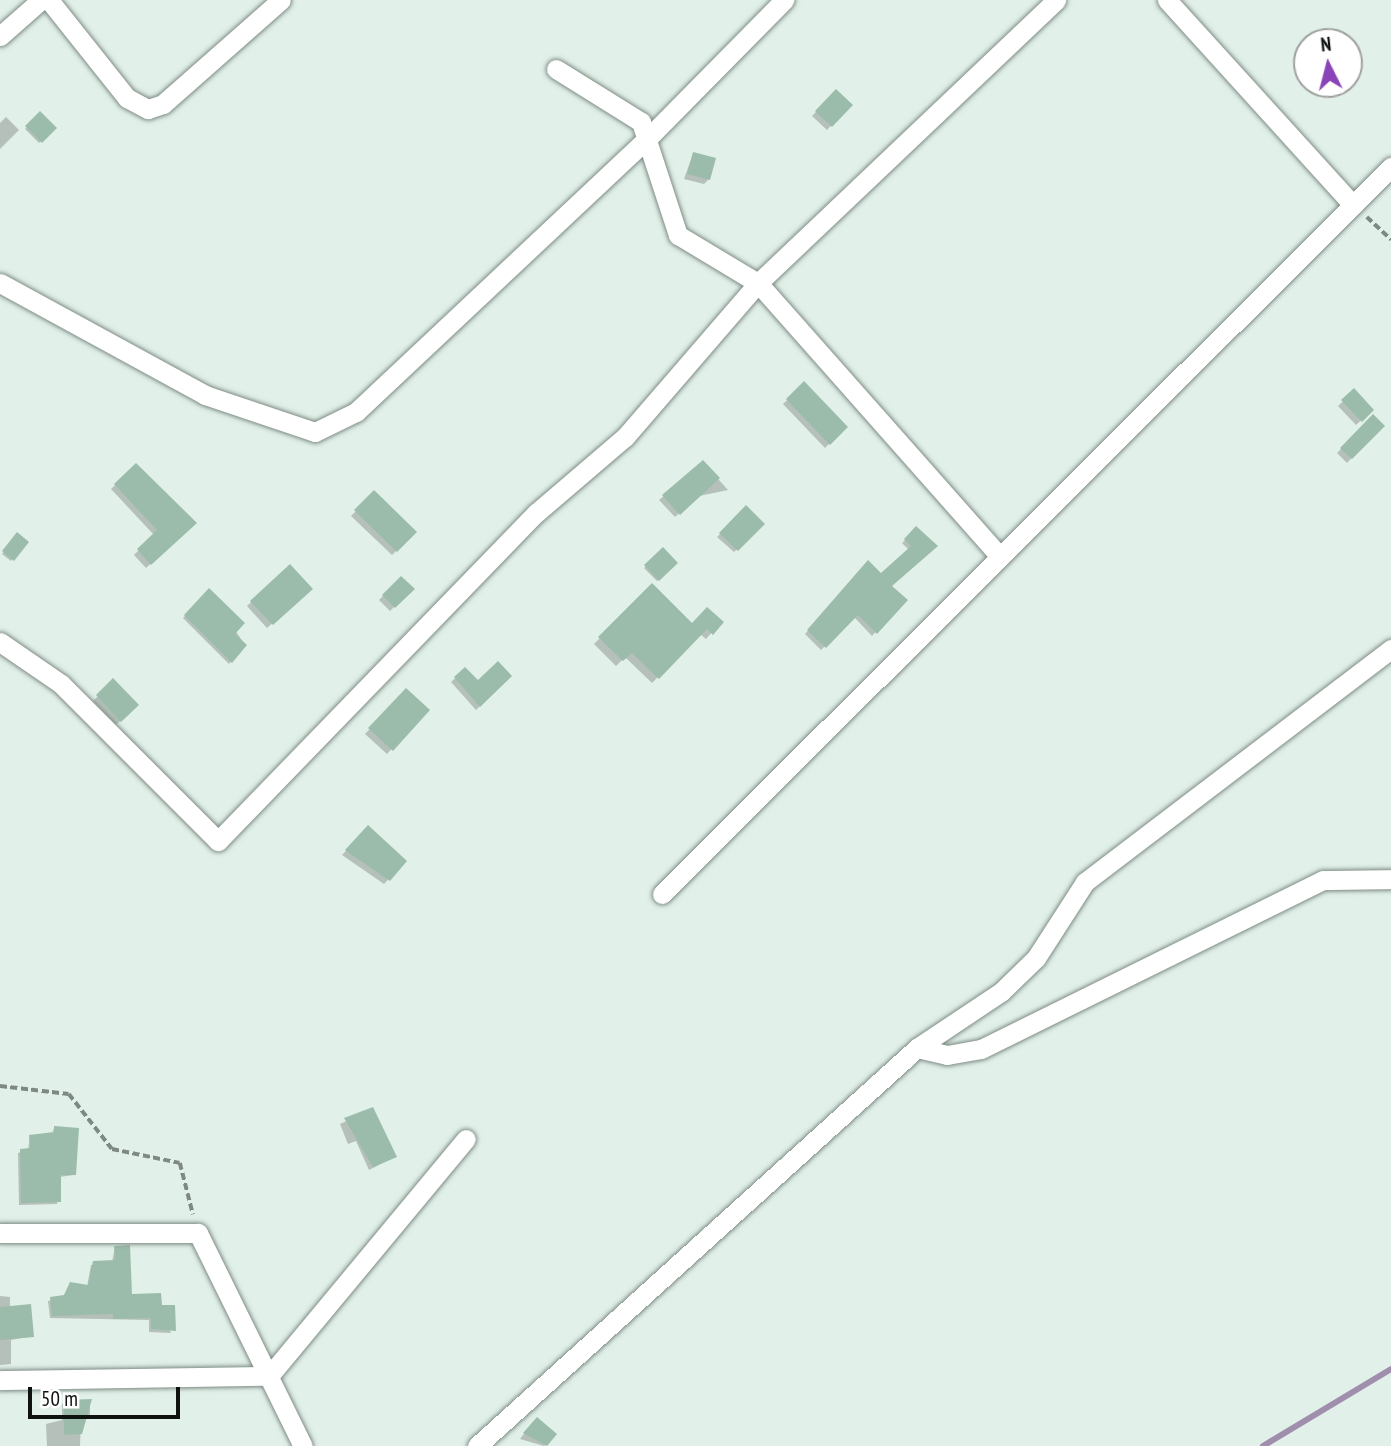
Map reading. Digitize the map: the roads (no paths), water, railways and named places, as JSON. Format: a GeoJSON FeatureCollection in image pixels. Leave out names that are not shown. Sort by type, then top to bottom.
{"type":"FeatureCollection","features":[{"type":"Feature","properties":{"kind":"street"},"geometry":{"type":"LineString","coordinates":[[0,36],[41,0]]}},
{"type":"Feature","properties":{"kind":"street"},"geometry":{"type":"LineString","coordinates":[[49,0],[127,98],[148,109],[163,104],[281,0]]}},
{"type":"Feature","properties":{"kind":"street"},"geometry":{"type":"LineString","coordinates":[[0,283],[205,395],[315,432],[356,412],[646,140],[784,0]]}},
{"type":"Feature","properties":{"kind":"street"},"geometry":{"type":"LineString","coordinates":[[0,642],[61,684],[218,841],[536,513],[625,437],[758,283],[1056,0]]}},
{"type":"Feature","properties":{"kind":"street"},"geometry":{"type":"LineString","coordinates":[[1167,0],[1353,205]]}},
{"type":"Feature","properties":{"kind":"street"},"geometry":{"type":"LineString","coordinates":[[556,69],[641,122],[678,235],[758,283],[999,555]]}},
{"type":"Feature","properties":{"kind":"street"},"geometry":{"type":"LineString","coordinates":[[662,894],[1391,167]]}},
{"type":"Feature","properties":{"kind":"street"},"geometry":{"type":"LineString","coordinates":[[477,1446],[917,1048],[1000,992],[1036,958],[1086,882],[1391,649]]}},
{"type":"Feature","properties":{"kind":"street"},"geometry":{"type":"LineString","coordinates":[[917,1048],[947,1055],[981,1049],[1323,880],[1391,879]]}},
{"type":"Feature","properties":{"kind":"street"},"geometry":{"type":"LineString","coordinates":[[0,1380],[269,1376],[466,1139]]}},
{"type":"Feature","properties":{"kind":"street"},"geometry":{"type":"LineString","coordinates":[[0,1233],[198,1233],[303,1446]]}},
{"type":"Feature","properties":{"kind":"waterway"},"geometry":{"type":"LineString","coordinates":[[1263,1446],[1391,1369]]}}]}
